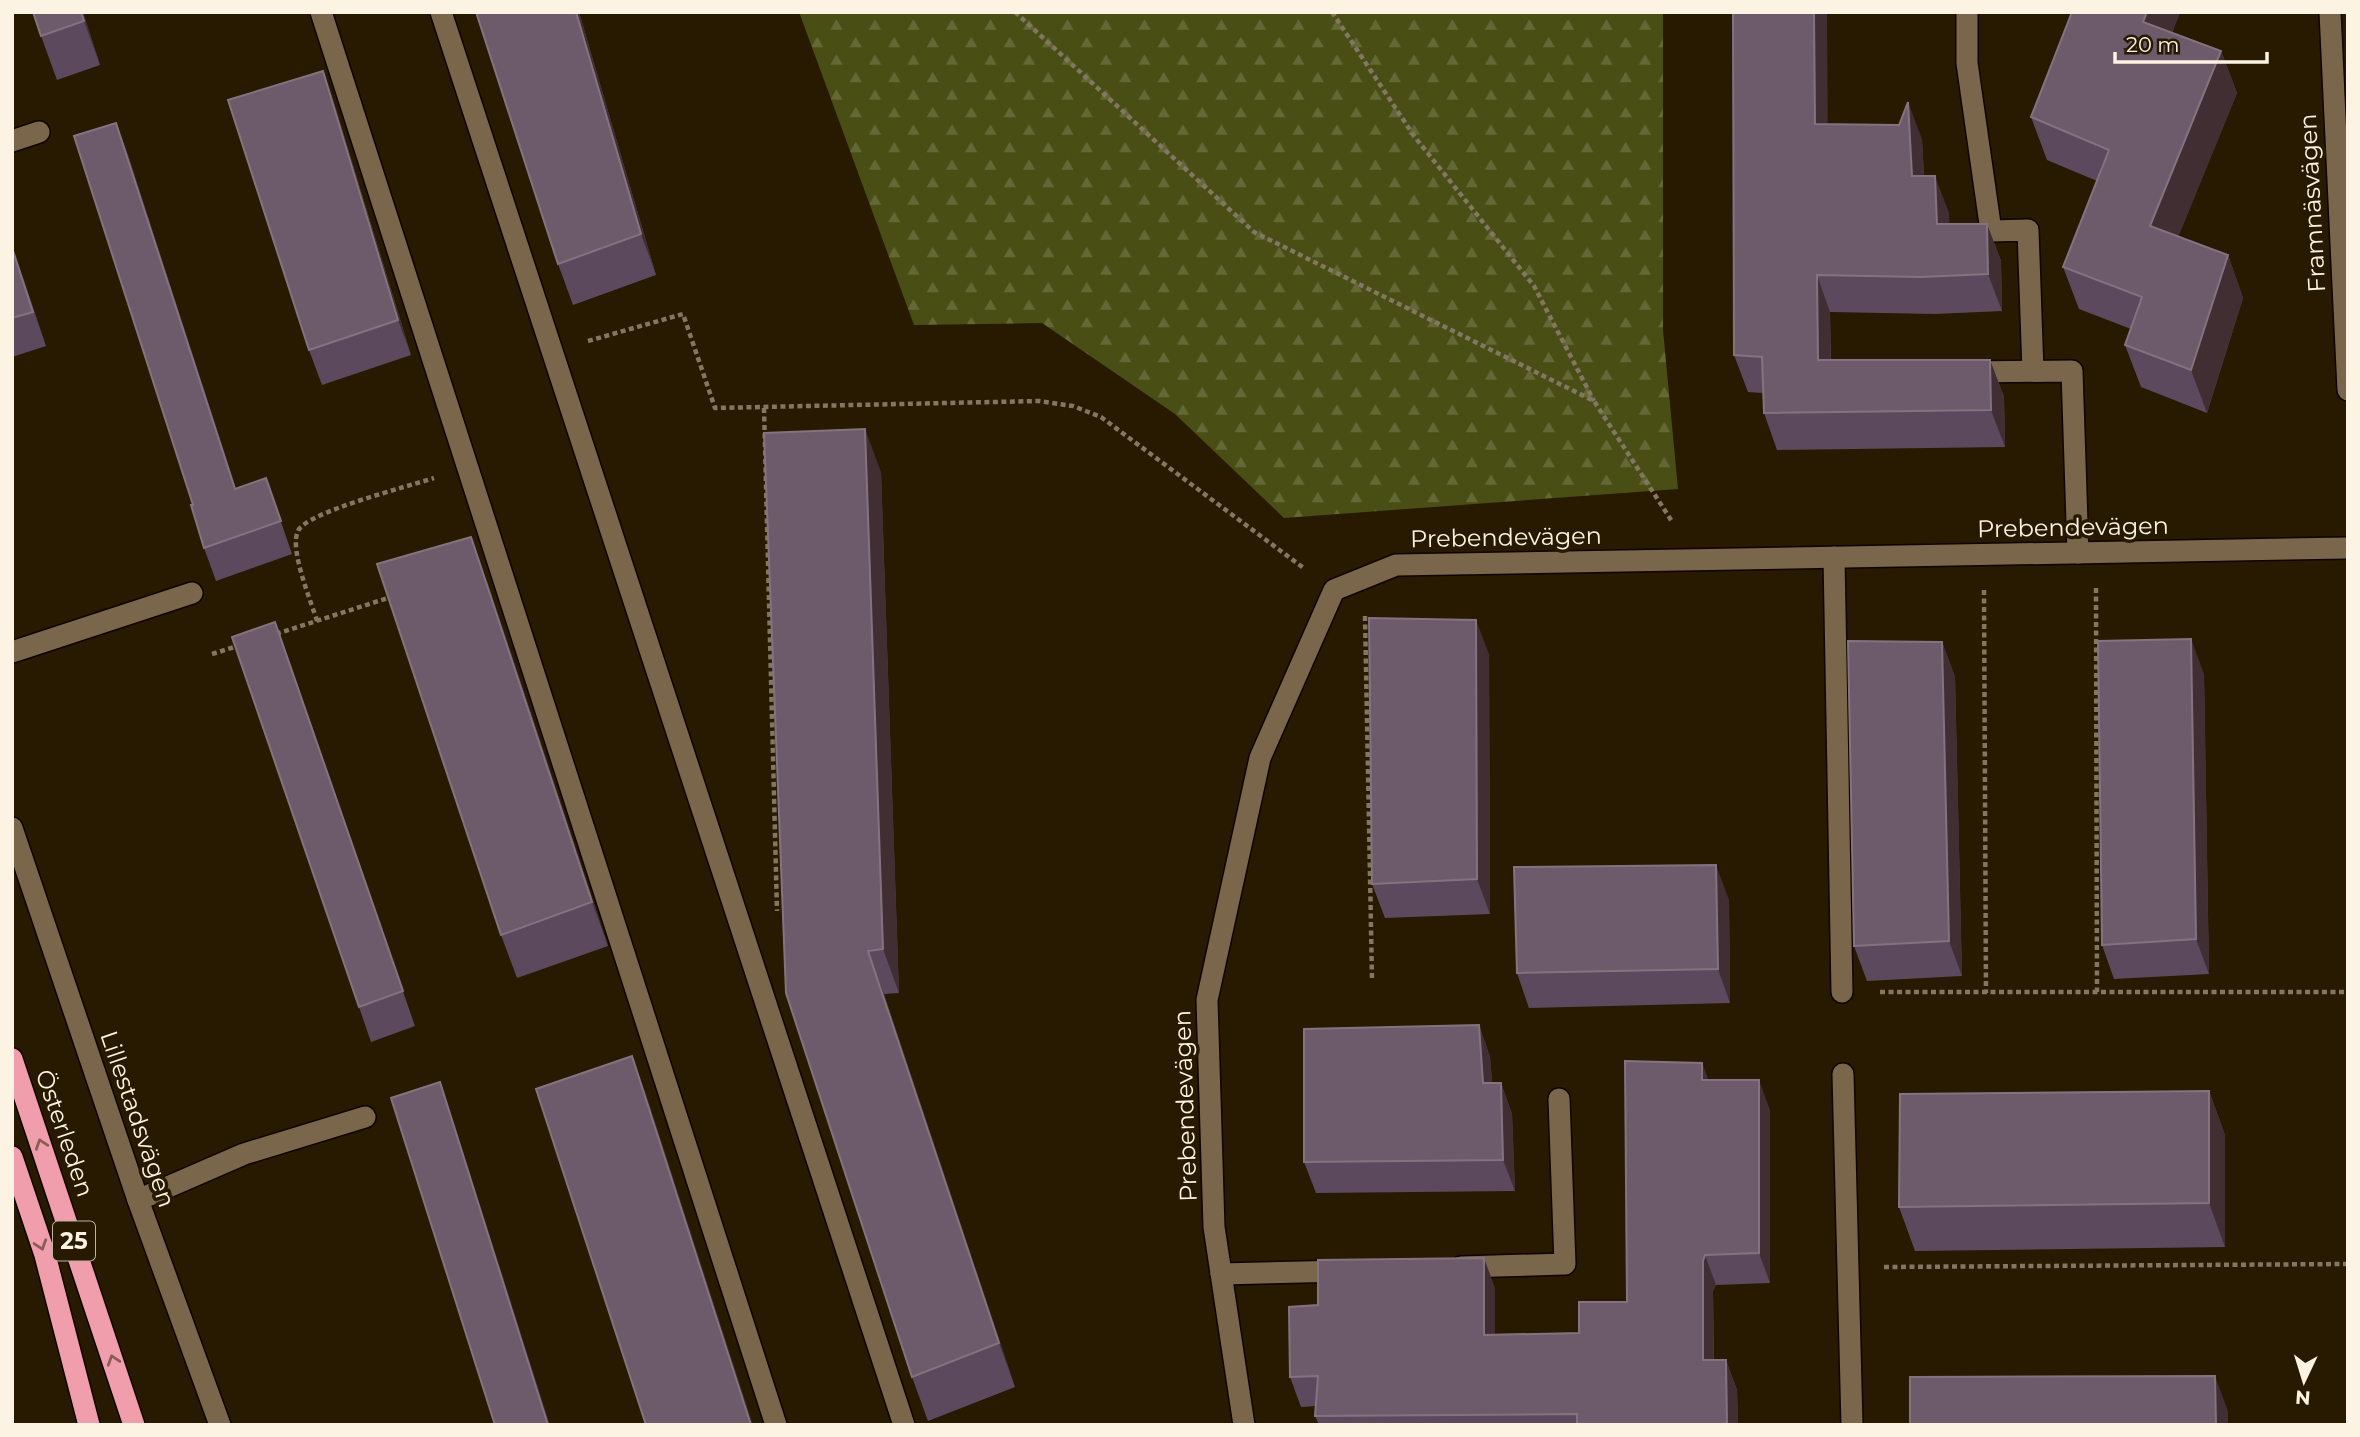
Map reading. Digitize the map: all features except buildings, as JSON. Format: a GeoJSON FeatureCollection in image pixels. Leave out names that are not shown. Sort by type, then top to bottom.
{"type":"FeatureCollection","features":[{"type":"Feature","properties":{"kind":"highway","name":"Österleden"},"geometry":{"type":"LineString","coordinates":[[12,1059],[134,1425]]}},
{"type":"Feature","properties":{"kind":"highway","name":"25"},"geometry":{"type":"LineString","coordinates":[[12,1157],[44,1255],[89,1425]]}},
{"type":"Feature","properties":{"kind":"street"},"geometry":{"type":"LineString","coordinates":[[321,12],[776,1425]]}},
{"type":"Feature","properties":{"kind":"street"},"geometry":{"type":"LineString","coordinates":[[441,12],[904,1425]]}},
{"type":"Feature","properties":{"kind":"street"},"geometry":{"type":"LineString","coordinates":[[1967,12],[1967,63],[1991,231],[2028,230],[2033,371]]}},
{"type":"Feature","properties":{"kind":"street","name":"Framnäsvägen"},"geometry":{"type":"LineString","coordinates":[[2330,12],[2348,390]]}},
{"type":"Feature","properties":{"kind":"street"},"geometry":{"type":"LineString","coordinates":[[12,141],[39,132]]}},
{"type":"Feature","properties":{"kind":"street"},"geometry":{"type":"LineString","coordinates":[[1941,372],[2072,371],[2087,553]]}},
{"type":"Feature","properties":{"kind":"street","name":"Prebendevägen"},"geometry":{"type":"LineString","coordinates":[[1244,1425],[1214,1227],[1207,1000],[1260,758],[1334,590],[1396,565],[2348,548]]}},
{"type":"Feature","properties":{"kind":"street"},"geometry":{"type":"LineString","coordinates":[[1834,557],[1842,992]]}},
{"type":"Feature","properties":{"kind":"street"},"geometry":{"type":"LineString","coordinates":[[12,652],[192,593]]}},
{"type":"Feature","properties":{"kind":"street","name":"Lillestadsvägen"},"geometry":{"type":"LineString","coordinates":[[12,828],[138,1200],[220,1425]]}},
{"type":"Feature","properties":{"kind":"street"},"geometry":{"type":"LineString","coordinates":[[1843,1074],[1852,1425]]}},
{"type":"Feature","properties":{"kind":"street"},"geometry":{"type":"LineString","coordinates":[[1441,1268],[1565,1264],[1559,1099]]}},
{"type":"Feature","properties":{"kind":"street"},"geometry":{"type":"LineString","coordinates":[[138,1200],[244,1154],[365,1116]]}},
{"type":"Feature","properties":{"kind":"street"},"geometry":{"type":"LineString","coordinates":[[1221,1274],[1373,1270]]}},
{"type":"Feature","properties":{"kind":"path"},"geometry":{"type":"LineString","coordinates":[[1015,12],[1254,232],[1594,401]]}},
{"type":"Feature","properties":{"kind":"path"},"geometry":{"type":"LineString","coordinates":[[1332,12],[1414,136],[1534,286],[1594,401],[1697,559]]}},
{"type":"Feature","properties":{"kind":"path"},"geometry":{"type":"LineString","coordinates":[[552,351],[683,314],[715,408],[1039,401],[1073,406],[1101,417],[1133,438],[1334,590]]}},
{"type":"Feature","properties":{"kind":"path"},"geometry":{"type":"LineString","coordinates":[[764,408],[777,922]]}},
{"type":"Feature","properties":{"kind":"path"},"geometry":{"type":"LineString","coordinates":[[317,621],[296,543],[298,530],[308,519],[468,467]]}},
{"type":"Feature","properties":{"kind":"path"},"geometry":{"type":"LineString","coordinates":[[2087,553],[2097,993]]}},
{"type":"Feature","properties":{"kind":"path"},"geometry":{"type":"LineString","coordinates":[[1984,555],[1986,993]]}},
{"type":"Feature","properties":{"kind":"path"},"geometry":{"type":"LineString","coordinates":[[1364,578],[1372,979]]}},
{"type":"Feature","properties":{"kind":"path"},"geometry":{"type":"LineString","coordinates":[[265,637],[395,596]]}},
{"type":"Feature","properties":{"kind":"path"},"geometry":{"type":"LineString","coordinates":[[212,654],[251,641]]}},
{"type":"Feature","properties":{"kind":"path"},"geometry":{"type":"LineString","coordinates":[[1842,992],[2348,992]]}},
{"type":"Feature","properties":{"kind":"path"},"geometry":{"type":"LineString","coordinates":[[1848,1268],[2348,1264]]}},
{"type":"Feature","properties":{"kind":"green space"},"geometry":{"type":"Polygon","coordinates":[[[799,12],[1663,12],[1663,330],[1678,489],[1284,518],[1175,414],[1042,323],[914,325],[799,12]]]}}]}
